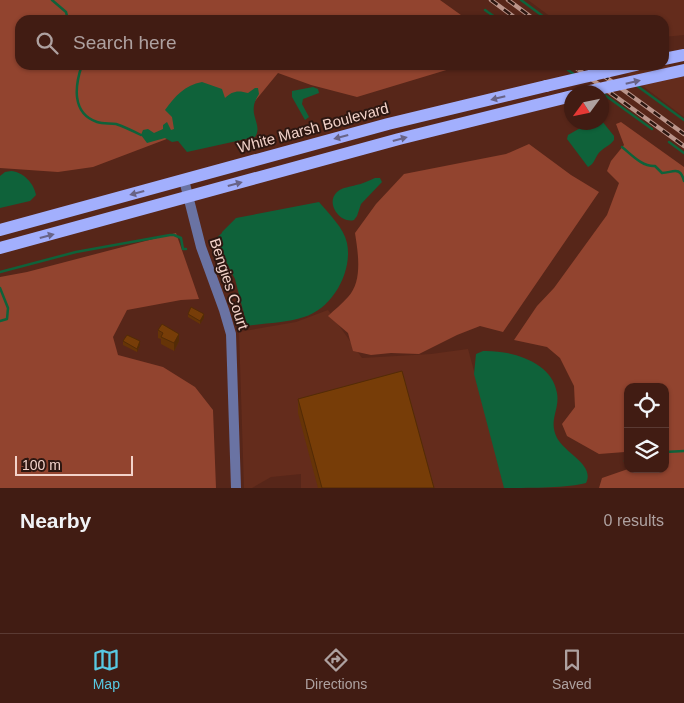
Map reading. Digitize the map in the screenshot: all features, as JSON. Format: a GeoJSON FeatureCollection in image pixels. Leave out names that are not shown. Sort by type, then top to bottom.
{"type":"FeatureCollection","features":[{"type":"Feature","properties":{"kind":"main road","name":"White Marsh Boulevard"},"geometry":{"type":"LineString","coordinates":[[0,230],[388,124],[615,70]]}},
{"type":"Feature","properties":{"kind":"main road"},"geometry":{"type":"LineString","coordinates":[[609,87],[684,70]]}},
{"type":"Feature","properties":{"kind":"main road"},"geometry":{"type":"LineString","coordinates":[[0,248],[399,139],[564,97]]}},
{"type":"Feature","properties":{"kind":"street","name":"Bengies Court"},"geometry":{"type":"LineString","coordinates":[[184,180],[201,247],[231,334],[236,488]]}},
{"type":"Feature","properties":{"kind":"shaded area"},"geometry":{"type":"Polygon","coordinates":[[[0,0],[440,0],[461,15],[15,15],[15,70],[446,70],[357,97],[311,85],[278,73],[242,117],[172,137],[93,167],[58,172],[0,168],[0,0]]]}},
{"type":"Feature","properties":{"kind":"shaded area"},"geometry":{"type":"Polygon","coordinates":[[[528,0],[684,0],[684,35],[669,36],[669,15],[548,15],[528,0]]]}},
{"type":"Feature","properties":{"kind":"shaded area"},"geometry":{"type":"Polygon","coordinates":[[[669,66],[684,77],[684,117],[622,70],[669,70],[669,66]]]}},
{"type":"Feature","properties":{"kind":"shaded area"},"geometry":{"type":"Polygon","coordinates":[[[202,82],[222,89],[225,98],[238,91],[248,93],[258,88],[259,94],[254,108],[257,127],[255,137],[187,152],[178,141],[172,142],[165,138],[147,143],[141,135],[143,130],[148,129],[154,133],[163,129],[163,125],[167,122],[171,130],[174,129],[172,117],[165,110],[181,92],[196,83],[202,82]]]}},
{"type":"Feature","properties":{"kind":"shaded area"},"geometry":{"type":"Polygon","coordinates":[[[313,87],[318,89],[319,93],[303,99],[302,104],[309,117],[305,120],[292,97],[292,91],[313,87]]]}},
{"type":"Feature","properties":{"kind":"shaded area"},"geometry":{"type":"Polygon","coordinates":[[[621,122],[684,167],[684,488],[599,488],[602,478],[624,470],[624,473],[669,473],[669,383],[624,383],[624,452],[599,454],[567,436],[562,424],[575,407],[574,386],[560,358],[547,347],[514,340],[537,306],[554,288],[607,215],[619,183],[607,171],[611,161],[624,145],[616,124],[621,122]]]}},
{"type":"Feature","properties":{"kind":"shaded area"},"geometry":{"type":"Polygon","coordinates":[[[577,130],[609,130],[614,136],[614,140],[600,152],[588,167],[567,139],[568,135],[577,130]]]}},
{"type":"Feature","properties":{"kind":"shaded area"},"geometry":{"type":"Polygon","coordinates":[[[529,144],[571,175],[599,192],[503,332],[480,326],[419,354],[391,353],[371,355],[353,351],[348,333],[328,316],[346,300],[356,283],[358,267],[355,233],[376,204],[404,174],[506,154],[529,144]]]}},
{"type":"Feature","properties":{"kind":"shaded area"},"geometry":{"type":"Polygon","coordinates":[[[5,172],[20,173],[27,179],[33,186],[36,195],[30,201],[0,208],[0,176],[5,172]]]}},
{"type":"Feature","properties":{"kind":"shaded area"},"geometry":{"type":"Polygon","coordinates":[[[375,178],[380,178],[382,182],[361,204],[354,220],[344,219],[339,216],[333,207],[334,197],[337,192],[375,178]]]}},
{"type":"Feature","properties":{"kind":"shaded area"},"geometry":{"type":"Polygon","coordinates":[[[319,202],[339,227],[347,243],[347,266],[338,288],[331,298],[314,313],[283,322],[247,326],[235,279],[220,250],[222,232],[236,218],[319,202]]]}},
{"type":"Feature","properties":{"kind":"shaded area"},"geometry":{"type":"Polygon","coordinates":[[[176,233],[199,299],[181,300],[127,310],[113,337],[118,355],[163,367],[195,387],[213,410],[216,488],[0,488],[0,277],[27,272],[176,233]]]}},
{"type":"Feature","properties":{"kind":"shaded area"},"geometry":{"type":"Polygon","coordinates":[[[328,310],[362,358],[431,354],[468,349],[506,488],[301,488],[301,474],[271,477],[252,488],[244,488],[239,332],[296,322],[328,310]]]}},
{"type":"Feature","properties":{"kind":"shaded area"},"geometry":{"type":"Polygon","coordinates":[[[483,351],[517,355],[539,365],[547,373],[557,393],[554,426],[557,438],[587,471],[586,483],[558,487],[504,488],[474,374],[476,354],[483,351]]]}},
{"type":"Feature","properties":{"kind":"building"},"geometry":{"type":"Polygon","coordinates":[[[191,307],[204,314],[200,321],[188,314],[191,307]]]}},
{"type":"Feature","properties":{"kind":"building"},"geometry":{"type":"Polygon","coordinates":[[[162,324],[179,334],[174,343],[161,337],[163,333],[158,330],[162,324]]]}},
{"type":"Feature","properties":{"kind":"building"},"geometry":{"type":"Polygon","coordinates":[[[127,335],[140,341],[137,349],[123,341],[127,335]]]}},
{"type":"Feature","properties":{"kind":"building"},"geometry":{"type":"Polygon","coordinates":[[[402,371],[434,488],[322,488],[298,399],[402,371]]]}},
{"type":"Feature","properties":{"kind":"waterway"},"geometry":{"type":"LineString","coordinates":[[52,0],[66,12],[67,15]]}},
{"type":"Feature","properties":{"kind":"waterway"},"geometry":{"type":"LineString","coordinates":[[521,0],[541,15]]}},
{"type":"Feature","properties":{"kind":"waterway"},"geometry":{"type":"LineString","coordinates":[[485,10],[492,15]]}},
{"type":"Feature","properties":{"kind":"waterway"},"geometry":{"type":"LineString","coordinates":[[81,70],[77,98],[83,112],[97,122],[116,124],[141,135]]}},
{"type":"Feature","properties":{"kind":"waterway"},"geometry":{"type":"LineString","coordinates":[[568,70],[575,75]]}},
{"type":"Feature","properties":{"kind":"waterway"},"geometry":{"type":"LineString","coordinates":[[636,85],[684,120]]}},
{"type":"Feature","properties":{"kind":"waterway"},"geometry":{"type":"LineString","coordinates":[[609,98],[652,129]]}},
{"type":"Feature","properties":{"kind":"waterway"},"geometry":{"type":"LineString","coordinates":[[669,142],[684,153]]}},
{"type":"Feature","properties":{"kind":"waterway"},"geometry":{"type":"LineString","coordinates":[[622,147],[641,162],[655,166],[662,173],[678,171],[684,181]]}},
{"type":"Feature","properties":{"kind":"waterway"},"geometry":{"type":"LineString","coordinates":[[216,240],[224,233]]}},
{"type":"Feature","properties":{"kind":"waterway"},"geometry":{"type":"LineString","coordinates":[[0,272],[76,252],[170,235],[181,238],[183,249],[186,249]]}},
{"type":"Feature","properties":{"kind":"waterway"},"geometry":{"type":"LineString","coordinates":[[0,288],[8,308],[7,319],[0,321]]}},
{"type":"Feature","properties":{"kind":"waterway"},"geometry":{"type":"LineString","coordinates":[[669,452],[684,451]]}},
{"type":"Feature","properties":{"kind":"railway"},"geometry":{"type":"LineString","coordinates":[[491,0],[511,15]]}},
{"type":"Feature","properties":{"kind":"railway"},"geometry":{"type":"LineString","coordinates":[[508,0],[528,15]]}},
{"type":"Feature","properties":{"kind":"railway"},"geometry":{"type":"LineString","coordinates":[[579,70],[684,146]]}},
{"type":"Feature","properties":{"kind":"railway"},"geometry":{"type":"LineString","coordinates":[[596,70],[684,134]]}}]}
